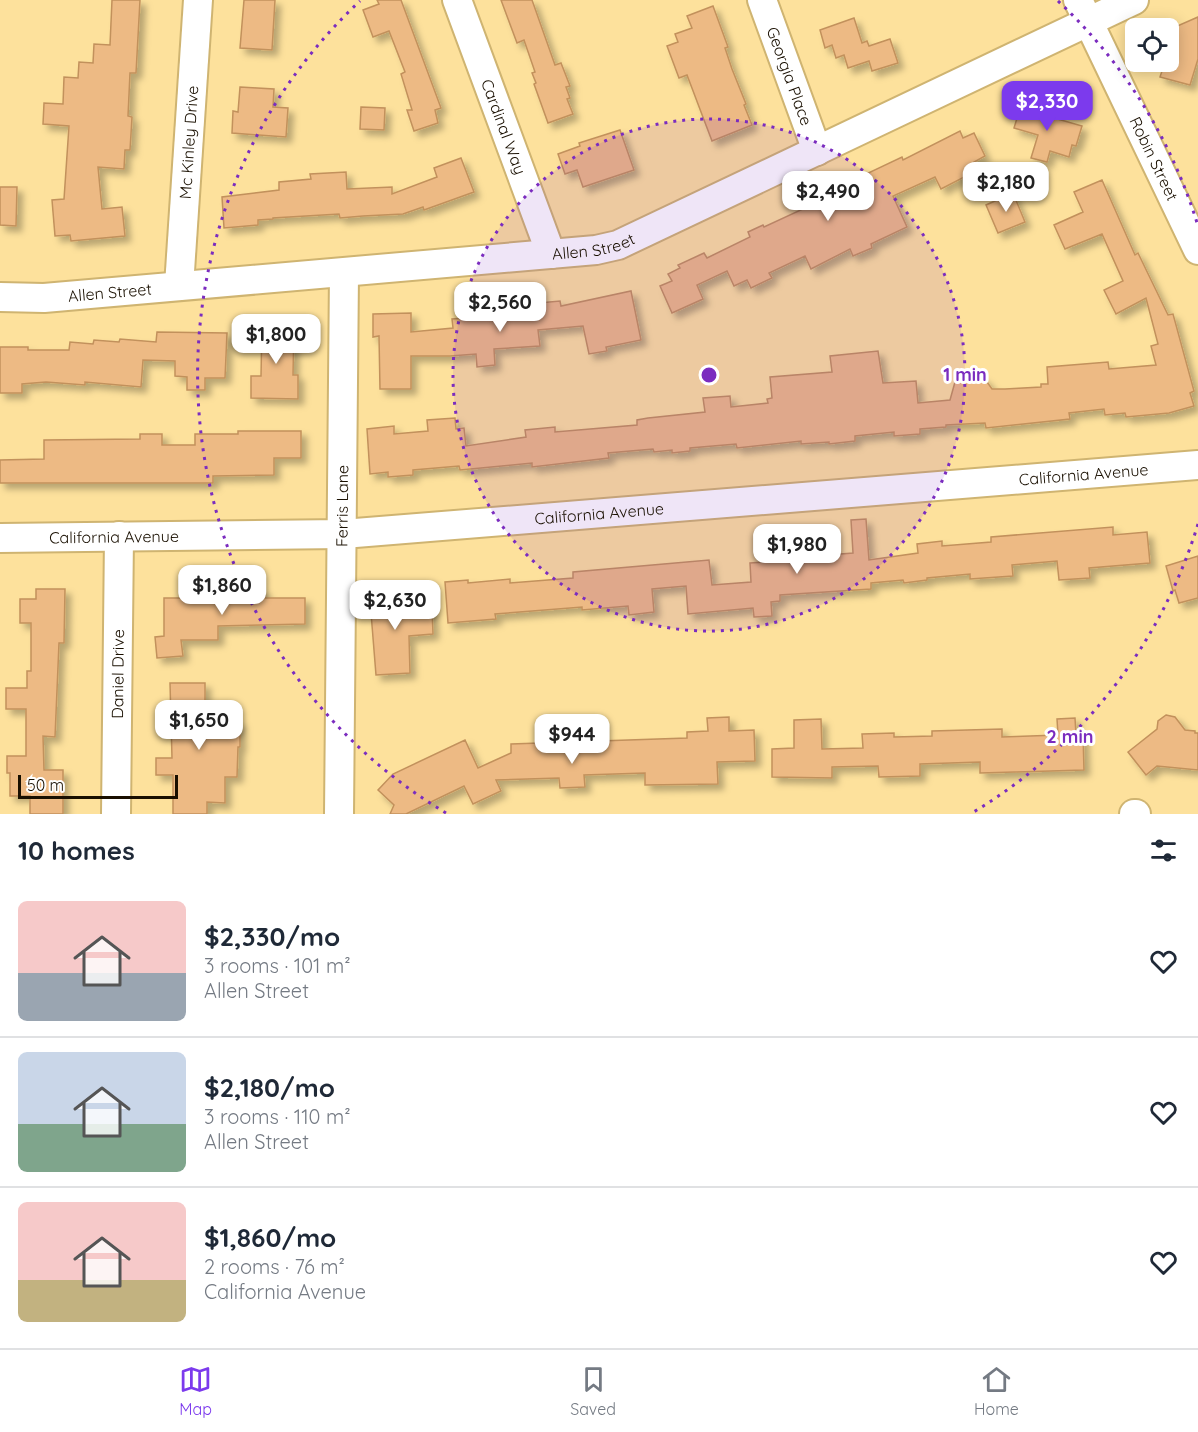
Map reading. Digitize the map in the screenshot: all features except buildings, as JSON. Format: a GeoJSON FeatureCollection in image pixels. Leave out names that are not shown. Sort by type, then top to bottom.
{"type":"FeatureCollection","features":[{"type":"Feature","properties":{"kind":"street","name":"Mc Kinley Drive"},"geometry":{"type":"LineString","coordinates":[[179,286],[198,0]]}},
{"type":"Feature","properties":{"kind":"street","name":"Cardinal Way"},"geometry":{"type":"LineString","coordinates":[[457,0],[551,254]]}},
{"type":"Feature","properties":{"kind":"street","name":"Georgia Place"},"geometry":{"type":"LineString","coordinates":[[762,0],[818,151]]}},
{"type":"Feature","properties":{"kind":"street","name":"Allen Street"},"geometry":{"type":"LineString","coordinates":[[0,297],[44,298],[344,273],[597,250],[618,245],[818,151],[1083,11],[1134,0]]}},
{"type":"Feature","properties":{"kind":"street","name":"Robin Street"},"geometry":{"type":"LineString","coordinates":[[1083,11],[1198,250]]}},
{"type":"Feature","properties":{"kind":"street","name":"Ferris Lane"},"geometry":{"type":"LineString","coordinates":[[339,814],[344,273]]}},
{"type":"Feature","properties":{"kind":"street","name":"California Avenue"},"geometry":{"type":"LineString","coordinates":[[0,538],[343,534],[1198,465]]}},
{"type":"Feature","properties":{"kind":"street","name":"Daniel Drive"},"geometry":{"type":"LineString","coordinates":[[116,814],[119,536]]}}]}
